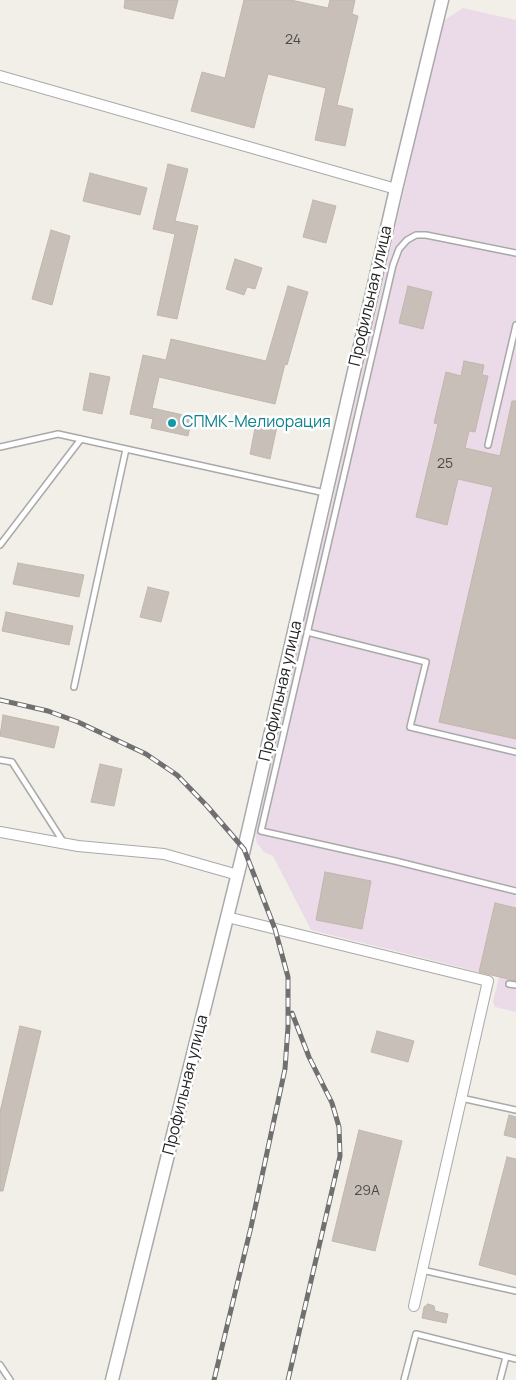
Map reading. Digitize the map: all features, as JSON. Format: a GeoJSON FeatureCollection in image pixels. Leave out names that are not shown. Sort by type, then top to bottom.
{"type":"FeatureCollection","features":[{"type":"Feature","properties":{"kind":"street","name":"Профильная улица"},"geometry":{"type":"LineString","coordinates":[[112,1380],[238,875],[396,189],[442,0]]}},
{"type":"Feature","properties":{"kind":"street"},"geometry":{"type":"LineString","coordinates":[[0,76],[396,189]]}},
{"type":"Feature","properties":{"kind":"street"},"geometry":{"type":"LineString","coordinates":[[0,832],[64,843],[164,854],[238,875]]}},
{"type":"Feature","properties":{"kind":"street"},"geometry":{"type":"LineString","coordinates":[[227,916],[488,981],[414,1306]]}},
{"type":"Feature","properties":{"kind":"lane"},"geometry":{"type":"LineString","coordinates":[[516,253],[426,235],[416,235],[407,240],[399,249],[393,265],[262,831],[516,891]]}},
{"type":"Feature","properties":{"kind":"lane"},"geometry":{"type":"LineString","coordinates":[[488,445],[516,325]]}},
{"type":"Feature","properties":{"kind":"lane"},"geometry":{"type":"LineString","coordinates":[[0,447],[58,434],[326,493]]}},
{"type":"Feature","properties":{"kind":"lane"},"geometry":{"type":"LineString","coordinates":[[0,545],[81,439]]}},
{"type":"Feature","properties":{"kind":"lane"},"geometry":{"type":"LineString","coordinates":[[74,687],[126,449]]}},
{"type":"Feature","properties":{"kind":"lane"},"geometry":{"type":"LineString","coordinates":[[308,632],[426,662],[410,727],[516,752]]}},
{"type":"Feature","properties":{"kind":"lane"},"geometry":{"type":"LineString","coordinates":[[0,760],[12,762],[64,843]]}},
{"type":"Feature","properties":{"kind":"lane"},"geometry":{"type":"LineString","coordinates":[[508,984],[516,985]]}},
{"type":"Feature","properties":{"kind":"lane"},"geometry":{"type":"LineString","coordinates":[[462,1098],[516,1110]]}},
{"type":"Feature","properties":{"kind":"lane"},"geometry":{"type":"LineString","coordinates":[[422,1270],[516,1291]]}},
{"type":"Feature","properties":{"kind":"lane"},"geometry":{"type":"LineString","coordinates":[[404,1380],[416,1334],[516,1359]]}},
{"type":"Feature","properties":{"kind":"lane"},"geometry":{"type":"LineString","coordinates":[[500,1380],[506,1357]]}},
{"type":"Feature","properties":{"kind":"lane"},"geometry":{"type":"LineString","coordinates":[[0,1365],[10,1380]]}},
{"type":"Feature","properties":{"kind":"shaded area"},"geometry":{"type":"Polygon","coordinates":[[[463,8],[516,20],[516,1012],[495,1007],[493,1002],[499,977],[311,930],[273,856],[264,852],[257,843],[255,835],[443,21],[463,8]]]}},
{"type":"Feature","properties":{"kind":"building"},"geometry":{"type":"Polygon","coordinates":[[[125,0],[178,0],[173,19],[124,8],[125,0]]]}},
{"type":"Feature","properties":{"kind":"building"},"geometry":{"type":"Polygon","coordinates":[[[244,0],[291,0],[328,8],[330,0],[355,0],[352,14],[358,16],[337,105],[353,109],[345,146],[315,140],[326,88],[268,74],[254,128],[191,111],[202,72],[225,78],[244,0]]]}},
{"type":"Feature","properties":{"kind":"building"},"geometry":{"type":"Polygon","coordinates":[[[168,164],[188,169],[175,221],[198,226],[177,319],[157,315],[175,234],[153,229],[168,164]]]}},
{"type":"Feature","properties":{"kind":"building"},"geometry":{"type":"Polygon","coordinates":[[[90,173],[147,188],[140,215],[83,201],[90,173]]]}},
{"type":"Feature","properties":{"kind":"building"},"geometry":{"type":"Polygon","coordinates":[[[313,200],[336,206],[326,243],[303,237],[313,200]]]}},
{"type":"Feature","properties":{"kind":"building"},"geometry":{"type":"Polygon","coordinates":[[[51,230],[70,236],[52,305],[32,299],[51,230]]]}},
{"type":"Feature","properties":{"kind":"building"},"geometry":{"type":"Polygon","coordinates":[[[235,259],[262,268],[255,289],[247,287],[244,295],[226,289],[235,259]]]}},
{"type":"Feature","properties":{"kind":"building"},"geometry":{"type":"Polygon","coordinates":[[[288,286],[308,292],[287,365],[285,364],[275,404],[159,377],[152,408],[192,417],[188,436],[151,428],[153,419],[130,414],[143,355],[166,360],[171,339],[266,361],[288,286]]]}},
{"type":"Feature","properties":{"kind":"building"},"geometry":{"type":"Polygon","coordinates":[[[408,286],[432,292],[423,329],[399,323],[408,286]]]}},
{"type":"Feature","properties":{"kind":"building"},"geometry":{"type":"Polygon","coordinates":[[[464,361],[484,365],[482,375],[488,376],[475,432],[469,431],[465,448],[500,456],[512,401],[516,401],[516,739],[439,722],[493,487],[458,479],[447,525],[416,517],[438,424],[434,423],[446,372],[461,376],[464,361]]]}},
{"type":"Feature","properties":{"kind":"building"},"geometry":{"type":"Polygon","coordinates":[[[90,373],[110,377],[102,414],[83,410],[90,373]]]}},
{"type":"Feature","properties":{"kind":"building"},"geometry":{"type":"Polygon","coordinates":[[[257,418],[278,422],[270,459],[250,454],[257,418]]]}},
{"type":"Feature","properties":{"kind":"building"},"geometry":{"type":"Polygon","coordinates":[[[18,563],[84,575],[79,597],[13,584],[18,563]]]}},
{"type":"Feature","properties":{"kind":"building"},"geometry":{"type":"Polygon","coordinates":[[[148,587],[169,592],[161,622],[140,617],[148,587]]]}},
{"type":"Feature","properties":{"kind":"building"},"geometry":{"type":"Polygon","coordinates":[[[6,612],[73,626],[69,645],[2,631],[6,612]]]}},
{"type":"Feature","properties":{"kind":"building"},"geometry":{"type":"Polygon","coordinates":[[[3,715],[59,727],[54,748],[0,736],[3,715]]]}},
{"type":"Feature","properties":{"kind":"building"},"geometry":{"type":"Polygon","coordinates":[[[100,764],[122,769],[114,806],[91,802],[100,764]]]}},
{"type":"Feature","properties":{"kind":"building"},"geometry":{"type":"Polygon","coordinates":[[[325,872],[371,881],[362,929],[316,920],[325,872]]]}},
{"type":"Feature","properties":{"kind":"building"},"geometry":{"type":"Polygon","coordinates":[[[495,903],[516,908],[516,981],[479,972],[495,903]]]}},
{"type":"Feature","properties":{"kind":"building"},"geometry":{"type":"Polygon","coordinates":[[[20,1026],[41,1031],[3,1191],[0,1191],[0,1112],[20,1026]]]}},
{"type":"Feature","properties":{"kind":"building"},"geometry":{"type":"Polygon","coordinates":[[[377,1031],[414,1041],[408,1062],[371,1052],[377,1031]]]}},
{"type":"Feature","properties":{"kind":"building"},"geometry":{"type":"Polygon","coordinates":[[[509,1115],[516,1117],[516,1138],[504,1135],[509,1115]]]}},
{"type":"Feature","properties":{"kind":"building"},"geometry":{"type":"Polygon","coordinates":[[[359,1130],[402,1141],[375,1251],[332,1241],[359,1130]]]}},
{"type":"Feature","properties":{"kind":"building"},"geometry":{"type":"Polygon","coordinates":[[[507,1157],[516,1159],[516,1275],[479,1265],[507,1157]]]}},
{"type":"Feature","properties":{"kind":"building"},"geometry":{"type":"Polygon","coordinates":[[[428,1304],[434,1306],[435,1311],[448,1314],[446,1323],[422,1318],[424,1307],[428,1304]]]}},
{"type":"Feature","properties":{"kind":"railway"},"geometry":{"type":"LineString","coordinates":[[0,700],[48,711],[78,722],[146,754],[177,775],[244,849],[275,929],[288,977],[288,1027],[285,1069],[251,1227],[214,1380]]}},
{"type":"Feature","properties":{"kind":"railway"},"geometry":{"type":"LineString","coordinates":[[288,1380],[340,1156],[339,1127],[332,1103],[309,1057],[292,1013]]}},
{"type":"Feature","properties":{"kind":"place","name":"СПМК-Мелиорация"},"geometry":{"type":"Point","coordinates":[172,423]}}]}
